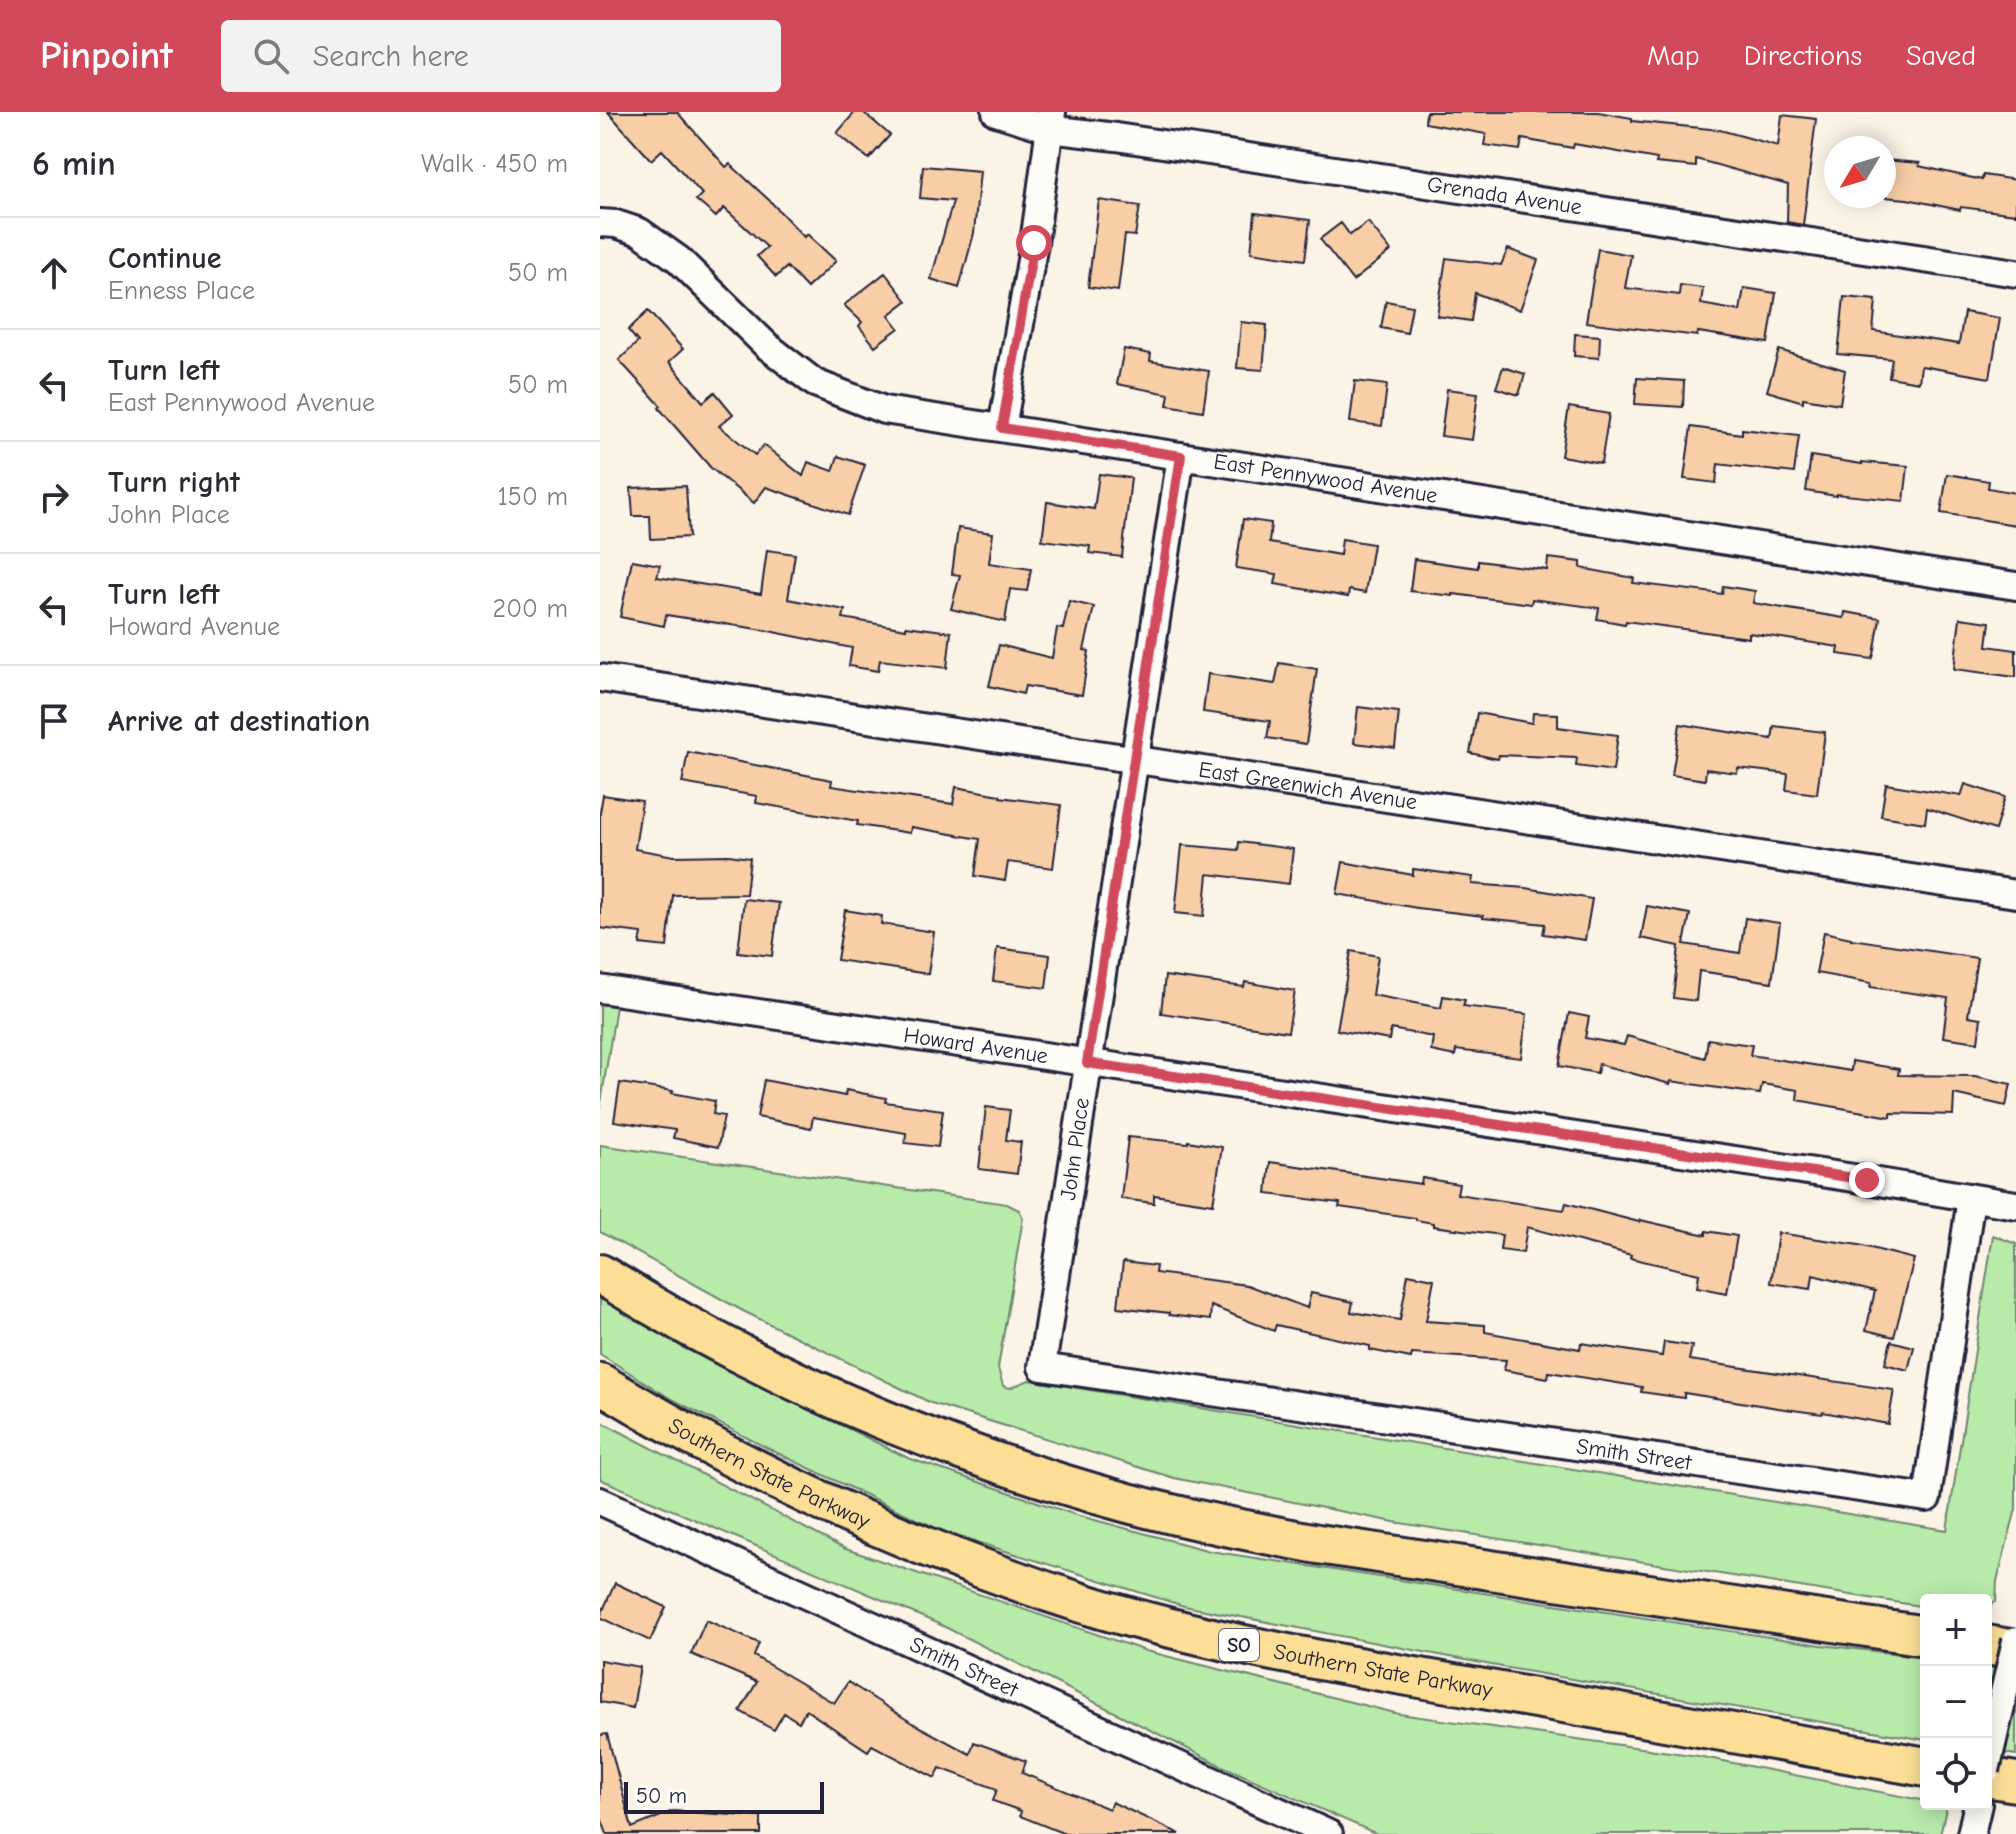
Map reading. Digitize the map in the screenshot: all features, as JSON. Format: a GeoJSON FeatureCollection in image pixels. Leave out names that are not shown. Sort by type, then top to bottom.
{"type":"FeatureCollection","features":[{"type":"Feature","properties":{"kind":"highway"},"geometry":{"type":"LineString","coordinates":[[600,1274],[717,1342],[850,1406],[986,1459],[1126,1502],[1221,1526],[1318,1544],[1920,1635]]}},
{"type":"Feature","properties":{"kind":"highway","name":"Southern State Parkway"},"geometry":{"type":"LineString","coordinates":[[600,1383],[719,1451],[829,1506],[978,1567],[1082,1603],[1273,1652],[1920,1766]]}},
{"type":"Feature","properties":{"kind":"highway"},"geometry":{"type":"LineString","coordinates":[[1992,1646],[2016,1650]]}},
{"type":"Feature","properties":{"kind":"highway"},"geometry":{"type":"LineString","coordinates":[[1992,1778],[2016,1782]]}},
{"type":"Feature","properties":{"kind":"street","name":"Grenada Avenue"},"geometry":{"type":"LineString","coordinates":[[996,112],[1148,142],[2016,273]]}},
{"type":"Feature","properties":{"kind":"street"},"geometry":{"type":"LineString","coordinates":[[1002,428],[1034,243],[1051,121]]}},
{"type":"Feature","properties":{"kind":"street","name":"East Pennywood Avenue"},"geometry":{"type":"LineString","coordinates":[[600,223],[616,224],[640,232],[678,259],[767,346],[815,383],[884,410],[2016,586]]}},
{"type":"Feature","properties":{"kind":"street","name":"John Place"},"geometry":{"type":"LineString","coordinates":[[1042,1367],[1181,456]]}},
{"type":"Feature","properties":{"kind":"street","name":"East Greenwich Avenue"},"geometry":{"type":"LineString","coordinates":[[600,678],[2016,894]]}},
{"type":"Feature","properties":{"kind":"street","name":"Howard Avenue"},"geometry":{"type":"LineString","coordinates":[[600,989],[1852,1177],[2016,1205]]}},
{"type":"Feature","properties":{"kind":"street","name":"Smith Street"},"geometry":{"type":"LineString","coordinates":[[1042,1367],[1927,1498],[1971,1198]]}},
{"type":"Feature","properties":{"kind":"street","name":"Smith Street"},"geometry":{"type":"LineString","coordinates":[[600,1501],[1329,1834]]}},
{"type":"Feature","properties":{"kind":"street"},"geometry":{"type":"LineString","coordinates":[[1992,1744],[2016,1641]]}},
{"type":"Feature","properties":{"kind":"street"},"geometry":{"type":"LineString","coordinates":[[1971,1834],[1977,1810]]}},
{"type":"Feature","properties":{"kind":"green space"},"geometry":{"type":"Polygon","coordinates":[[[600,1004],[616,1006],[600,1109],[600,1004]]]}},
{"type":"Feature","properties":{"kind":"green space"},"geometry":{"type":"Polygon","coordinates":[[[600,1145],[1007,1204],[1019,1210],[1023,1218],[998,1368],[1003,1386],[1010,1388],[1029,1380],[1947,1530],[1993,1235],[2016,1244],[2016,1509],[1997,1581],[1996,1602],[1992,1602],[1992,1594],[1920,1594],[1920,1606],[1394,1522],[1174,1478],[931,1403],[743,1311],[600,1232],[600,1145]]]}},
{"type":"Feature","properties":{"kind":"green space"},"geometry":{"type":"Polygon","coordinates":[[[600,1298],[684,1348],[908,1458],[1076,1515],[1210,1551],[1821,1645],[1920,1656],[1920,1739],[1502,1667],[1184,1606],[944,1532],[668,1397],[600,1354],[600,1298]]]}},
{"type":"Feature","properties":{"kind":"green space"},"geometry":{"type":"Polygon","coordinates":[[[600,1421],[843,1548],[1146,1651],[1399,1714],[1698,1756],[1920,1800],[1920,1810],[1946,1810],[1940,1834],[1377,1834],[1220,1765],[941,1625],[600,1479],[600,1421]]]}},
{"type":"Feature","properties":{"kind":"green space"},"geometry":{"type":"Polygon","coordinates":[[[1992,1667],[2016,1672],[2016,1755],[1992,1751],[1992,1667]]]}},
{"type":"Feature","properties":{"kind":"building"},"geometry":{"type":"Polygon","coordinates":[[[608,112],[677,112],[726,167],[730,164],[804,237],[807,234],[836,261],[807,288],[787,267],[776,277],[757,256],[767,247],[724,208],[716,217],[696,200],[702,194],[662,150],[651,160],[608,112]]]}},
{"type":"Feature","properties":{"kind":"building"},"geometry":{"type":"Polygon","coordinates":[[[855,112],[863,112],[890,135],[869,159],[837,133],[855,112]]]}},
{"type":"Feature","properties":{"kind":"building"},"geometry":{"type":"Polygon","coordinates":[[[1426,112],[1598,112],[1632,118],[1632,121],[1720,130],[1778,146],[1782,115],[1816,119],[1803,225],[1787,222],[1788,185],[1696,159],[1696,167],[1656,163],[1657,159],[1574,144],[1573,148],[1522,139],[1520,150],[1484,145],[1486,134],[1425,123],[1426,112]]]}},
{"type":"Feature","properties":{"kind":"building"},"geometry":{"type":"Polygon","coordinates":[[[1896,161],[1920,163],[1919,166],[1982,180],[1983,175],[2016,180],[2016,214],[1961,207],[1960,210],[1896,198],[1896,161]]]}},
{"type":"Feature","properties":{"kind":"building"},"geometry":{"type":"Polygon","coordinates":[[[923,166],[980,171],[974,233],[959,288],[931,279],[953,201],[920,198],[923,166]]]}},
{"type":"Feature","properties":{"kind":"building"},"geometry":{"type":"Polygon","coordinates":[[[1099,200],[1140,206],[1135,236],[1125,235],[1118,291],[1088,287],[1099,200]]]}},
{"type":"Feature","properties":{"kind":"building"},"geometry":{"type":"Polygon","coordinates":[[[1255,213],[1310,220],[1305,260],[1251,252],[1255,213]]]}},
{"type":"Feature","properties":{"kind":"building"},"geometry":{"type":"Polygon","coordinates":[[[1368,222],[1391,251],[1353,281],[1320,239],[1341,223],[1350,235],[1368,222]]]}},
{"type":"Feature","properties":{"kind":"building"},"geometry":{"type":"Polygon","coordinates":[[[1508,249],[1538,260],[1520,310],[1475,293],[1471,321],[1437,316],[1446,258],[1501,265],[1508,249]]]}},
{"type":"Feature","properties":{"kind":"building"},"geometry":{"type":"Polygon","coordinates":[[[1598,249],[1631,255],[1625,288],[1679,295],[1680,285],[1703,288],[1701,304],[1740,311],[1744,288],[1776,293],[1768,343],[1698,332],[1697,336],[1586,322],[1598,249]]]}},
{"type":"Feature","properties":{"kind":"building"},"geometry":{"type":"Polygon","coordinates":[[[885,273],[907,301],[889,315],[899,328],[875,346],[859,326],[862,322],[844,305],[885,273]]]}},
{"type":"Feature","properties":{"kind":"building"},"geometry":{"type":"Polygon","coordinates":[[[1844,297],[1876,300],[1873,331],[1959,344],[1964,312],[2000,318],[1990,378],[1921,366],[1919,382],[1889,377],[1892,359],[1838,354],[1844,297]]]}},
{"type":"Feature","properties":{"kind":"building"},"geometry":{"type":"Polygon","coordinates":[[[1386,301],[1412,306],[1407,333],[1381,328],[1386,301]]]}},
{"type":"Feature","properties":{"kind":"building"},"geometry":{"type":"Polygon","coordinates":[[[648,311],[683,349],[669,362],[703,402],[715,392],[733,414],[719,426],[755,455],[764,445],[803,476],[808,462],[833,471],[838,456],[865,465],[848,515],[766,487],[754,503],[711,468],[619,360],[638,342],[628,330],[648,311]]]}},
{"type":"Feature","properties":{"kind":"building"},"geometry":{"type":"Polygon","coordinates":[[[1241,322],[1267,325],[1263,370],[1237,368],[1241,322]]]}},
{"type":"Feature","properties":{"kind":"building"},"geometry":{"type":"Polygon","coordinates":[[[1575,334],[1600,336],[1599,358],[1574,356],[1575,334]]]}},
{"type":"Feature","properties":{"kind":"building"},"geometry":{"type":"Polygon","coordinates":[[[1124,349],[1151,354],[1150,361],[1209,371],[1203,411],[1167,405],[1169,394],[1117,384],[1124,349]]]}},
{"type":"Feature","properties":{"kind":"building"},"geometry":{"type":"Polygon","coordinates":[[[1779,350],[1845,370],[1840,404],[1803,398],[1803,402],[1767,391],[1779,350]]]}},
{"type":"Feature","properties":{"kind":"building"},"geometry":{"type":"Polygon","coordinates":[[[1503,367],[1525,374],[1519,395],[1496,388],[1503,367]]]}},
{"type":"Feature","properties":{"kind":"building"},"geometry":{"type":"Polygon","coordinates":[[[1637,378],[1684,381],[1683,407],[1635,404],[1637,378]]]}},
{"type":"Feature","properties":{"kind":"building"},"geometry":{"type":"Polygon","coordinates":[[[1355,381],[1387,385],[1382,426],[1350,422],[1355,381]]]}},
{"type":"Feature","properties":{"kind":"building"},"geometry":{"type":"Polygon","coordinates":[[[1447,389],[1478,393],[1472,440],[1441,436],[1447,389]]]}},
{"type":"Feature","properties":{"kind":"building"},"geometry":{"type":"Polygon","coordinates":[[[1569,407],[1609,414],[1601,463],[1561,456],[1569,407]]]}},
{"type":"Feature","properties":{"kind":"building"},"geometry":{"type":"Polygon","coordinates":[[[1691,427],[1742,434],[1742,429],[1799,436],[1794,473],[1718,464],[1716,483],[1684,479],[1691,427]]]}},
{"type":"Feature","properties":{"kind":"building"},"geometry":{"type":"Polygon","coordinates":[[[1811,456],[1862,464],[1908,466],[1904,501],[1806,491],[1811,456]]]}},
{"type":"Feature","properties":{"kind":"building"},"geometry":{"type":"Polygon","coordinates":[[[1099,474],[1131,478],[1122,557],[1089,553],[1090,546],[1042,540],[1047,502],[1094,509],[1099,474]]]}},
{"type":"Feature","properties":{"kind":"building"},"geometry":{"type":"Polygon","coordinates":[[[1947,474],[1989,481],[1988,488],[2016,493],[2016,525],[1941,513],[1947,474]]]}},
{"type":"Feature","properties":{"kind":"building"},"geometry":{"type":"Polygon","coordinates":[[[686,486],[689,537],[651,539],[650,516],[633,516],[631,488],[686,486]]]}},
{"type":"Feature","properties":{"kind":"building"},"geometry":{"type":"Polygon","coordinates":[[[1243,519],[1271,523],[1269,543],[1340,555],[1342,539],[1373,544],[1365,593],[1349,590],[1348,597],[1275,584],[1277,574],[1236,568],[1243,519]]]}},
{"type":"Feature","properties":{"kind":"building"},"geometry":{"type":"Polygon","coordinates":[[[958,528],[993,533],[989,563],[1031,569],[1027,591],[1010,589],[1005,622],[951,609],[960,575],[952,574],[958,528]]]}},
{"type":"Feature","properties":{"kind":"building"},"geometry":{"type":"Polygon","coordinates":[[[767,550],[795,554],[788,599],[845,610],[843,618],[906,629],[906,626],[951,632],[947,668],[880,660],[878,671],[849,666],[852,648],[666,615],[664,626],[620,617],[632,560],[660,565],[657,577],[761,594],[767,550]]]}},
{"type":"Feature","properties":{"kind":"building"},"geometry":{"type":"Polygon","coordinates":[[[1548,558],[1581,562],[1581,568],[1634,578],[1633,583],[1722,594],[1723,586],[1755,591],[1753,603],[1844,618],[1845,612],[1880,618],[1874,655],[1872,659],[1838,654],[1839,647],[1749,633],[1749,638],[1626,621],[1625,624],[1597,619],[1599,608],[1532,599],[1531,604],[1410,591],[1414,559],[1478,568],[1478,561],[1547,570],[1548,558]]]}},
{"type":"Feature","properties":{"kind":"building"},"geometry":{"type":"Polygon","coordinates":[[[1069,601],[1094,607],[1084,650],[1089,651],[1082,695],[1025,686],[1023,694],[989,686],[999,645],[1052,658],[1057,628],[1063,629],[1069,601]]]}},
{"type":"Feature","properties":{"kind":"building"},"geometry":{"type":"Polygon","coordinates":[[[1960,618],[1990,622],[1987,646],[2016,650],[2016,677],[1954,669],[1960,618]]]}},
{"type":"Feature","properties":{"kind":"building"},"geometry":{"type":"Polygon","coordinates":[[[1279,663],[1317,669],[1306,744],[1267,738],[1270,721],[1203,712],[1208,674],[1275,684],[1279,663]]]}},
{"type":"Feature","properties":{"kind":"building"},"geometry":{"type":"Polygon","coordinates":[[[1358,707],[1399,712],[1395,748],[1354,743],[1358,707]]]}},
{"type":"Feature","properties":{"kind":"building"},"geometry":{"type":"Polygon","coordinates":[[[1477,713],[1532,723],[1533,713],[1558,714],[1558,727],[1618,735],[1613,771],[1576,766],[1577,758],[1499,755],[1498,759],[1470,753],[1477,713]]]}},
{"type":"Feature","properties":{"kind":"building"},"geometry":{"type":"Polygon","coordinates":[[[1680,724],[1772,739],[1774,726],[1825,732],[1817,794],[1786,790],[1788,774],[1738,768],[1737,773],[1706,769],[1705,780],[1672,775],[1680,724]]]}},
{"type":"Feature","properties":{"kind":"building"},"geometry":{"type":"Polygon","coordinates":[[[688,752],[832,780],[831,786],[953,804],[956,787],[1000,797],[1061,805],[1053,868],[1008,862],[1005,881],[975,876],[980,839],[911,827],[910,833],[857,825],[858,821],[756,803],[757,796],[682,783],[688,752]]]}},
{"type":"Feature","properties":{"kind":"building"},"geometry":{"type":"Polygon","coordinates":[[[1886,784],[1961,796],[1965,784],[2005,797],[1995,830],[1927,808],[1925,823],[1881,816],[1886,784]]]}},
{"type":"Feature","properties":{"kind":"building"},"geometry":{"type":"Polygon","coordinates":[[[603,795],[642,801],[635,849],[674,856],[729,855],[750,858],[746,894],[673,895],[667,947],[640,944],[642,933],[600,928],[600,812],[603,795]]]}},
{"type":"Feature","properties":{"kind":"building"},"geometry":{"type":"Polygon","coordinates":[[[1239,842],[1293,849],[1289,884],[1208,874],[1204,916],[1175,913],[1182,845],[1238,850],[1239,842]]]}},
{"type":"Feature","properties":{"kind":"building"},"geometry":{"type":"Polygon","coordinates":[[[1343,862],[1413,875],[1413,869],[1473,877],[1472,884],[1526,888],[1592,899],[1585,940],[1543,934],[1545,924],[1483,918],[1337,894],[1343,862]]]}},
{"type":"Feature","properties":{"kind":"building"},"geometry":{"type":"Polygon","coordinates":[[[744,899],[779,903],[772,956],[738,952],[744,899]]]}},
{"type":"Feature","properties":{"kind":"building"},"geometry":{"type":"Polygon","coordinates":[[[1647,906],[1690,914],[1684,944],[1740,953],[1745,918],[1780,923],[1772,982],[1699,971],[1696,1001],[1673,998],[1679,946],[1641,938],[1647,906]]]}},
{"type":"Feature","properties":{"kind":"building"},"geometry":{"type":"Polygon","coordinates":[[[845,910],[882,916],[881,924],[934,932],[928,974],[837,960],[845,910]]]}},
{"type":"Feature","properties":{"kind":"building"},"geometry":{"type":"Polygon","coordinates":[[[1824,932],[1977,958],[1968,1016],[1981,1018],[1978,1042],[1943,1037],[1948,998],[1870,987],[1871,983],[1816,973],[1824,932]]]}},
{"type":"Feature","properties":{"kind":"building"},"geometry":{"type":"Polygon","coordinates":[[[997,948],[1050,955],[1046,988],[993,981],[997,948]]]}},
{"type":"Feature","properties":{"kind":"building"},"geometry":{"type":"Polygon","coordinates":[[[1351,951],[1378,956],[1372,995],[1441,1008],[1443,996],[1465,1000],[1463,1006],[1527,1014],[1521,1058],[1456,1050],[1455,1056],[1431,1051],[1433,1037],[1391,1029],[1389,1040],[1337,1030],[1351,951]]]}},
{"type":"Feature","properties":{"kind":"building"},"geometry":{"type":"Polygon","coordinates":[[[1165,976],[1244,987],[1245,982],[1295,991],[1288,1032],[1161,1013],[1165,976]]]}},
{"type":"Feature","properties":{"kind":"building"},"geometry":{"type":"Polygon","coordinates":[[[1569,1013],[1589,1017],[1585,1038],[1624,1045],[1627,1036],[1705,1058],[1708,1039],[1752,1045],[1750,1055],[1851,1071],[1852,1061],[1899,1069],[1898,1075],[1975,1076],[2011,1084],[2006,1106],[1954,1094],[1953,1115],[1891,1113],[1891,1117],[1797,1100],[1798,1090],[1762,1084],[1760,1094],[1671,1081],[1670,1084],[1599,1064],[1597,1073],[1559,1066],[1569,1013]]]}},
{"type":"Feature","properties":{"kind":"building"},"geometry":{"type":"Polygon","coordinates":[[[764,1080],[845,1096],[846,1090],[886,1098],[885,1102],[943,1110],[938,1147],[905,1143],[906,1133],[813,1117],[811,1128],[757,1117],[764,1080]]]}},
{"type":"Feature","properties":{"kind":"building"},"geometry":{"type":"Polygon","coordinates":[[[620,1083],[715,1101],[713,1114],[724,1116],[718,1147],[673,1138],[675,1130],[614,1121],[620,1083]]]}},
{"type":"Feature","properties":{"kind":"building"},"geometry":{"type":"Polygon","coordinates":[[[986,1107],[1010,1110],[1006,1140],[1021,1142],[1017,1174],[979,1169],[986,1107]]]}},
{"type":"Feature","properties":{"kind":"building"},"geometry":{"type":"Polygon","coordinates":[[[1128,1137],[1222,1147],[1213,1204],[1154,1195],[1154,1203],[1121,1199],[1128,1137]]]}},
{"type":"Feature","properties":{"kind":"building"},"geometry":{"type":"Polygon","coordinates":[[[1270,1162],[1421,1184],[1422,1178],[1459,1184],[1457,1194],[1564,1210],[1566,1203],[1706,1235],[1706,1231],[1737,1236],[1727,1293],[1697,1287],[1699,1274],[1630,1258],[1631,1255],[1527,1227],[1523,1253],[1500,1250],[1502,1235],[1433,1226],[1433,1223],[1416,1218],[1339,1207],[1340,1203],[1267,1194],[1270,1162]]]}},
{"type":"Feature","properties":{"kind":"building"},"geometry":{"type":"Polygon","coordinates":[[[1778,1233],[1859,1245],[1914,1259],[1894,1337],[1866,1330],[1875,1291],[1813,1275],[1811,1289],[1771,1283],[1778,1233]]]}},
{"type":"Feature","properties":{"kind":"building"},"geometry":{"type":"Polygon","coordinates":[[[1123,1262],[1156,1266],[1155,1273],[1247,1285],[1307,1308],[1311,1293],[1353,1302],[1351,1312],[1400,1320],[1408,1274],[1434,1279],[1426,1321],[1485,1325],[1485,1332],[1580,1349],[1581,1343],[1662,1356],[1664,1342],[1692,1346],[1689,1360],[1894,1390],[1888,1424],[1684,1393],[1684,1398],[1641,1392],[1642,1387],[1549,1372],[1548,1378],[1504,1370],[1506,1360],[1412,1354],[1411,1358],[1276,1325],[1274,1331],[1211,1306],[1210,1320],[1118,1307],[1123,1262]]]}},
{"type":"Feature","properties":{"kind":"building"},"geometry":{"type":"Polygon","coordinates":[[[1891,1341],[1914,1347],[1908,1370],[1885,1364],[1891,1341]]]}},
{"type":"Feature","properties":{"kind":"building"},"geometry":{"type":"Polygon","coordinates":[[[615,1583],[666,1607],[650,1641],[600,1617],[615,1583]]]}},
{"type":"Feature","properties":{"kind":"building"},"geometry":{"type":"Polygon","coordinates":[[[706,1620],[759,1643],[754,1656],[834,1703],[848,1682],[912,1723],[970,1754],[974,1742],[1026,1761],[1022,1773],[1109,1809],[1112,1802],[1180,1834],[1065,1834],[1020,1816],[1021,1811],[993,1801],[997,1789],[940,1768],[935,1778],[872,1745],[868,1751],[806,1710],[799,1722],[784,1713],[774,1730],[740,1711],[757,1682],[691,1654],[706,1620]]]}},
{"type":"Feature","properties":{"kind":"building"},"geometry":{"type":"Polygon","coordinates":[[[600,1660],[640,1667],[633,1708],[600,1702],[600,1660]]]}},
{"type":"Feature","properties":{"kind":"building"},"geometry":{"type":"Polygon","coordinates":[[[607,1734],[632,1828],[673,1811],[761,1817],[761,1834],[607,1834],[600,1815],[600,1735],[607,1734]]]}},
{"type":"Feature","properties":{"kind":"route"},"geometry":{"type":"LineString","coordinates":[[1034,243],[1002,428],[1181,456],[1087,1063],[1867,1180]]}}]}
